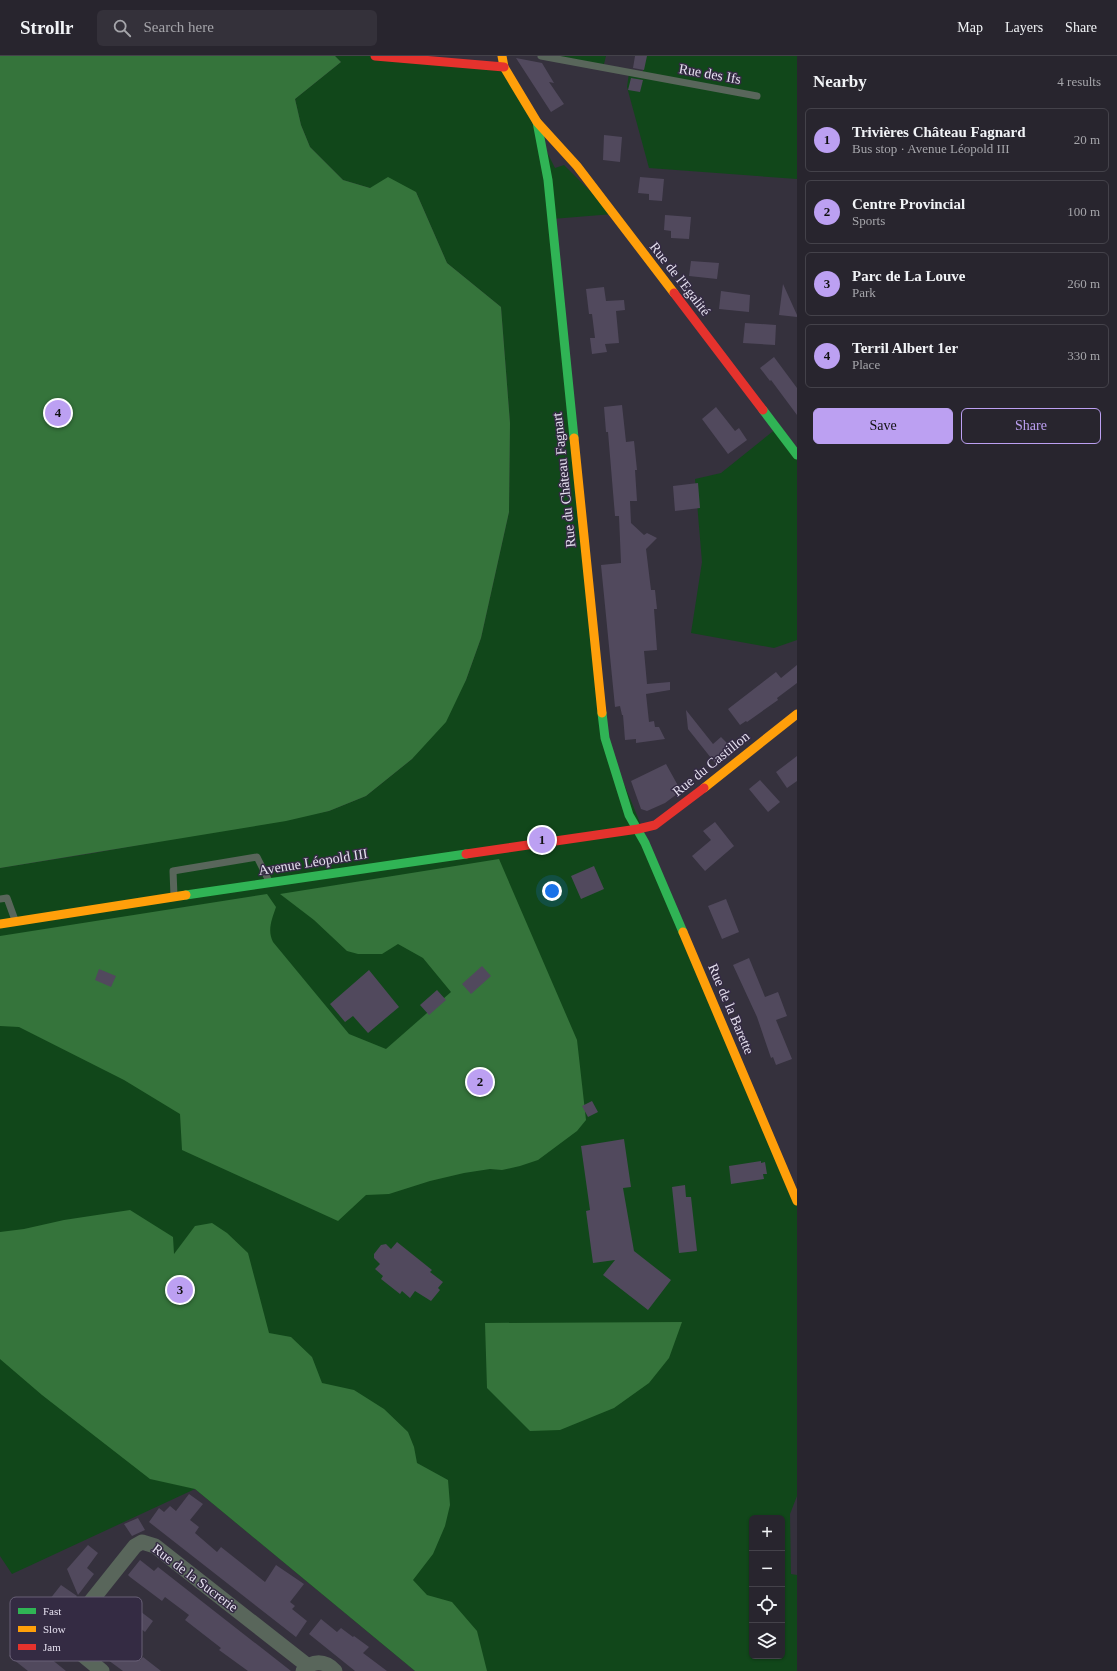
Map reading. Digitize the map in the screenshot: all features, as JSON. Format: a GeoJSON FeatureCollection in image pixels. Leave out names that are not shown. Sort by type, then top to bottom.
{"type":"FeatureCollection","features":[{"type":"Feature","properties":{"kind":"street"},"geometry":{"type":"LineString","coordinates":[[375,56],[504,67]]}},
{"type":"Feature","properties":{"kind":"street"},"geometry":{"type":"LineString","coordinates":[[502,56],[504,67],[537,122]]}},
{"type":"Feature","properties":{"kind":"street","name":"Rue de l'Egalité"},"geometry":{"type":"LineString","coordinates":[[537,122],[577,166],[797,455]]}},
{"type":"Feature","properties":{"kind":"street","name":"Rue du Château Fagnart"},"geometry":{"type":"LineString","coordinates":[[537,122],[548,180],[605,738],[634,829]]}},
{"type":"Feature","properties":{"kind":"street","name":"Rue du Castillon"},"geometry":{"type":"LineString","coordinates":[[634,829],[655,825],[666,818],[797,714]]}},
{"type":"Feature","properties":{"kind":"street","name":"Avenue Léopold III"},"geometry":{"type":"LineString","coordinates":[[0,924],[634,829]]}},
{"type":"Feature","properties":{"kind":"street","name":"Rue de la Barette"},"geometry":{"type":"LineString","coordinates":[[634,829],[645,843],[797,1201]]}},
{"type":"Feature","properties":{"kind":"street","name":"Rue de la Sucrerie"},"geometry":{"type":"LineString","coordinates":[[94,1597],[135,1546],[142,1542],[156,1546],[306,1668],[319,1662],[325,1663],[335,1671]]}},
{"type":"Feature","properties":{"kind":"street","name":"Rue de la Sucrerie"},"geometry":{"type":"LineString","coordinates":[[90,1661],[102,1671]]}},
{"type":"Feature","properties":{"kind":"lane","name":"Rue des Ifs"},"geometry":{"type":"LineString","coordinates":[[541,56],[757,96]]}},
{"type":"Feature","properties":{"kind":"lane"},"geometry":{"type":"LineString","coordinates":[[174,898],[173,871],[257,857],[270,883]]}},
{"type":"Feature","properties":{"kind":"lane"},"geometry":{"type":"LineString","coordinates":[[0,899],[7,898],[16,922]]}},
{"type":"Feature","properties":{"kind":"green space"},"geometry":{"type":"Polygon","coordinates":[[[0,56],[335,56],[341,62],[295,99],[301,125],[310,147],[343,180],[370,188],[388,177],[416,192],[447,263],[501,307],[510,423],[509,512],[481,638],[466,680],[446,722],[412,759],[366,796],[329,811],[286,821],[0,868],[0,56]]]}},
{"type":"Feature","properties":{"kind":"green space"},"geometry":{"type":"Polygon","coordinates":[[[335,56],[375,56],[504,67],[555,168],[564,165],[613,214],[552,219],[605,738],[797,1202],[797,1496],[790,1514],[791,1574],[797,1575],[797,1671],[415,1671],[195,1489],[12,1574],[0,1556],[0,868],[94,853],[329,811],[366,796],[412,759],[466,680],[481,638],[509,512],[510,423],[501,307],[447,263],[416,192],[370,188],[343,180],[310,147],[301,125],[295,99],[341,62],[335,56]]]}},
{"type":"Feature","properties":{"kind":"green space"},"geometry":{"type":"Polygon","coordinates":[[[541,56],[606,56],[603,68],[541,56]]]}},
{"type":"Feature","properties":{"kind":"green space"},"geometry":{"type":"Polygon","coordinates":[[[646,56],[797,56],[797,179],[649,168],[627,87],[629,73],[642,75],[646,56]]]}},
{"type":"Feature","properties":{"kind":"green space"},"geometry":{"type":"Polygon","coordinates":[[[777,428],[797,455],[797,640],[774,648],[691,633],[702,562],[695,479],[721,473],[777,428]]]}},
{"type":"Feature","properties":{"kind":"green space"},"geometry":{"type":"Polygon","coordinates":[[[499,859],[577,1040],[586,1120],[577,1131],[538,1160],[502,1170],[490,1169],[464,1173],[430,1181],[389,1194],[366,1195],[338,1221],[182,1150],[180,1114],[124,1080],[19,1027],[0,1026],[0,936],[267,894],[276,907],[270,929],[273,942],[349,1034],[386,1049],[451,992],[423,958],[398,944],[382,954],[358,954],[347,951],[314,920],[280,894],[499,859]]]}},
{"type":"Feature","properties":{"kind":"green space"},"geometry":{"type":"Polygon","coordinates":[[[130,1210],[173,1237],[174,1254],[195,1226],[212,1223],[227,1233],[248,1253],[269,1333],[291,1337],[312,1357],[322,1383],[354,1390],[384,1409],[408,1432],[414,1447],[417,1463],[448,1480],[450,1505],[445,1526],[433,1554],[413,1580],[427,1595],[452,1602],[477,1631],[487,1671],[415,1671],[195,1489],[150,1479],[42,1395],[0,1359],[0,1232],[130,1210]]]}},
{"type":"Feature","properties":{"kind":"green space"},"geometry":{"type":"Polygon","coordinates":[[[682,1322],[669,1358],[649,1383],[614,1408],[560,1430],[530,1431],[487,1388],[485,1323],[682,1322]]]}},
{"type":"Feature","properties":{"kind":"building"},"geometry":{"type":"Polygon","coordinates":[[[635,56],[647,56],[644,70],[633,68],[635,56]]]}},
{"type":"Feature","properties":{"kind":"building"},"geometry":{"type":"Polygon","coordinates":[[[516,58],[542,63],[554,83],[549,82],[564,104],[551,112],[516,58]]]}},
{"type":"Feature","properties":{"kind":"building"},"geometry":{"type":"Polygon","coordinates":[[[631,78],[643,80],[640,92],[628,90],[631,78]]]}},
{"type":"Feature","properties":{"kind":"building"},"geometry":{"type":"Polygon","coordinates":[[[604,135],[622,137],[620,162],[603,160],[604,135]]]}},
{"type":"Feature","properties":{"kind":"building"},"geometry":{"type":"Polygon","coordinates":[[[640,177],[664,179],[662,201],[649,200],[649,194],[638,193],[640,177]]]}},
{"type":"Feature","properties":{"kind":"building"},"geometry":{"type":"Polygon","coordinates":[[[665,215],[691,217],[689,239],[671,238],[671,231],[664,230],[665,215]]]}},
{"type":"Feature","properties":{"kind":"building"},"geometry":{"type":"Polygon","coordinates":[[[691,261],[719,263],[717,279],[689,276],[691,261]]]}},
{"type":"Feature","properties":{"kind":"building"},"geometry":{"type":"Polygon","coordinates":[[[783,284],[797,315],[797,317],[779,315],[783,284]]]}},
{"type":"Feature","properties":{"kind":"building"},"geometry":{"type":"Polygon","coordinates":[[[604,287],[606,301],[624,300],[625,310],[616,311],[619,343],[605,344],[607,352],[592,354],[590,338],[595,338],[592,314],[589,314],[586,289],[604,287]]]}},
{"type":"Feature","properties":{"kind":"building"},"geometry":{"type":"Polygon","coordinates":[[[721,291],[750,295],[749,312],[719,309],[721,291]]]}},
{"type":"Feature","properties":{"kind":"building"},"geometry":{"type":"Polygon","coordinates":[[[745,323],[776,325],[775,345],[743,343],[745,323]]]}},
{"type":"Feature","properties":{"kind":"building"},"geometry":{"type":"Polygon","coordinates":[[[774,357],[797,388],[797,415],[771,380],[770,381],[760,368],[774,357]]]}},
{"type":"Feature","properties":{"kind":"building"},"geometry":{"type":"Polygon","coordinates":[[[622,405],[626,442],[634,441],[637,470],[635,470],[637,501],[630,501],[631,523],[644,535],[647,533],[657,538],[646,549],[651,590],[655,590],[657,609],[654,609],[657,650],[644,651],[647,684],[670,682],[670,690],[646,694],[649,722],[654,721],[655,727],[659,727],[665,739],[636,743],[636,739],[625,740],[623,715],[620,706],[615,707],[601,565],[621,563],[619,516],[615,516],[608,432],[606,432],[604,407],[622,405]]]}},
{"type":"Feature","properties":{"kind":"building"},"geometry":{"type":"Polygon","coordinates":[[[716,407],[735,431],[739,428],[747,440],[728,454],[702,419],[716,407]]]}},
{"type":"Feature","properties":{"kind":"building"},"geometry":{"type":"Polygon","coordinates":[[[698,483],[700,508],[675,511],[673,486],[698,483]]]}},
{"type":"Feature","properties":{"kind":"building"},"geometry":{"type":"Polygon","coordinates":[[[797,665],[797,683],[777,698],[778,700],[747,722],[746,721],[740,725],[728,709],[776,672],[781,678],[797,665]]]}},
{"type":"Feature","properties":{"kind":"building"},"geometry":{"type":"Polygon","coordinates":[[[686,710],[713,744],[721,737],[732,748],[715,763],[688,729],[686,710]]]}},
{"type":"Feature","properties":{"kind":"building"},"geometry":{"type":"Polygon","coordinates":[[[797,756],[797,781],[787,788],[776,772],[797,756]]]}},
{"type":"Feature","properties":{"kind":"building"},"geometry":{"type":"Polygon","coordinates":[[[666,764],[681,791],[665,803],[647,811],[641,809],[631,781],[666,764]]]}},
{"type":"Feature","properties":{"kind":"building"},"geometry":{"type":"Polygon","coordinates":[[[760,780],[780,802],[768,812],[749,789],[760,780]]]}},
{"type":"Feature","properties":{"kind":"building"},"geometry":{"type":"Polygon","coordinates":[[[715,822],[734,846],[705,871],[692,856],[711,840],[703,831],[715,822]]]}},
{"type":"Feature","properties":{"kind":"building"},"geometry":{"type":"Polygon","coordinates":[[[594,866],[604,889],[581,899],[571,876],[594,866]]]}},
{"type":"Feature","properties":{"kind":"building"},"geometry":{"type":"Polygon","coordinates":[[[726,899],[739,932],[722,939],[708,906],[726,899]]]}},
{"type":"Feature","properties":{"kind":"building"},"geometry":{"type":"Polygon","coordinates":[[[749,958],[765,997],[778,992],[787,1016],[776,1020],[792,1059],[776,1065],[773,1057],[771,1058],[757,1017],[733,965],[749,958]]]}},
{"type":"Feature","properties":{"kind":"building"},"geometry":{"type":"Polygon","coordinates":[[[482,966],[491,976],[471,994],[462,984],[482,966]]]}},
{"type":"Feature","properties":{"kind":"building"},"geometry":{"type":"Polygon","coordinates":[[[99,969],[116,976],[111,987],[95,980],[99,969]]]}},
{"type":"Feature","properties":{"kind":"building"},"geometry":{"type":"Polygon","coordinates":[[[369,970],[399,1007],[368,1033],[353,1016],[345,1022],[330,1004],[369,970]]]}},
{"type":"Feature","properties":{"kind":"building"},"geometry":{"type":"Polygon","coordinates":[[[437,990],[446,1000],[429,1015],[420,1005],[437,990]]]}},
{"type":"Feature","properties":{"kind":"building"},"geometry":{"type":"Polygon","coordinates":[[[592,1101],[598,1112],[588,1117],[582,1106],[592,1101]]]}},
{"type":"Feature","properties":{"kind":"building"},"geometry":{"type":"Polygon","coordinates":[[[624,1139],[631,1187],[623,1188],[634,1251],[671,1280],[648,1310],[603,1275],[615,1260],[593,1263],[586,1211],[590,1210],[581,1146],[624,1139]]]}},
{"type":"Feature","properties":{"kind":"building"},"geometry":{"type":"Polygon","coordinates":[[[761,1161],[761,1163],[765,1162],[767,1174],[763,1174],[764,1179],[731,1184],[729,1166],[761,1161]]]}},
{"type":"Feature","properties":{"kind":"building"},"geometry":{"type":"Polygon","coordinates":[[[685,1185],[686,1197],[691,1197],[697,1251],[679,1253],[672,1187],[685,1185]]]}},
{"type":"Feature","properties":{"kind":"building"},"geometry":{"type":"Polygon","coordinates":[[[397,1242],[432,1270],[430,1272],[443,1282],[438,1288],[440,1290],[431,1301],[415,1291],[410,1298],[402,1291],[400,1294],[381,1279],[383,1276],[375,1269],[380,1264],[374,1258],[374,1254],[381,1245],[386,1244],[391,1249],[397,1242]]]}},
{"type":"Feature","properties":{"kind":"building"},"geometry":{"type":"Polygon","coordinates":[[[189,1494],[203,1504],[190,1520],[199,1527],[195,1533],[217,1552],[221,1547],[265,1582],[276,1565],[304,1584],[290,1602],[295,1606],[292,1609],[307,1621],[296,1637],[149,1522],[159,1508],[164,1512],[170,1506],[176,1511],[189,1494]]]}},
{"type":"Feature","properties":{"kind":"building"},"geometry":{"type":"Polygon","coordinates":[[[138,1518],[145,1530],[132,1536],[124,1524],[138,1518]]]}},
{"type":"Feature","properties":{"kind":"building"},"geometry":{"type":"Polygon","coordinates":[[[88,1545],[98,1553],[87,1568],[94,1574],[78,1595],[67,1569],[88,1545]]]}},
{"type":"Feature","properties":{"kind":"building"},"geometry":{"type":"Polygon","coordinates":[[[140,1560],[154,1571],[158,1567],[291,1671],[248,1671],[219,1650],[221,1648],[185,1620],[189,1615],[165,1597],[162,1601],[128,1575],[140,1560]]]}},
{"type":"Feature","properties":{"kind":"building"},"geometry":{"type":"Polygon","coordinates":[[[61,1585],[77,1596],[76,1597],[52,1597],[61,1585]]]}},
{"type":"Feature","properties":{"kind":"building"},"geometry":{"type":"Polygon","coordinates":[[[142,1613],[153,1621],[145,1632],[142,1630],[142,1613]]]}},
{"type":"Feature","properties":{"kind":"building"},"geometry":{"type":"Polygon","coordinates":[[[321,1619],[337,1632],[341,1628],[369,1647],[363,1653],[387,1671],[355,1671],[309,1634],[321,1619]]]}},
{"type":"Feature","properties":{"kind":"building"},"geometry":{"type":"Polygon","coordinates":[[[143,1657],[161,1671],[123,1671],[109,1661],[142,1661],[143,1657]]]}},
{"type":"Feature","properties":{"kind":"building"},"geometry":{"type":"Polygon","coordinates":[[[15,1661],[54,1661],[66,1671],[28,1671],[15,1661]]]}},
{"type":"Feature","properties":{"kind":"traffic: fast"},"geometry":{"type":"LineString","coordinates":[[537,122],[548,180],[574,438]]}},
{"type":"Feature","properties":{"kind":"traffic: fast"},"geometry":{"type":"LineString","coordinates":[[763,410],[797,455]]}},
{"type":"Feature","properties":{"kind":"traffic: fast"},"geometry":{"type":"LineString","coordinates":[[602,713],[605,738],[629,815],[645,843],[683,932]]}},
{"type":"Feature","properties":{"kind":"traffic: fast"},"geometry":{"type":"LineString","coordinates":[[186,895],[466,854]]}},
{"type":"Feature","properties":{"kind":"traffic: slow"},"geometry":{"type":"LineString","coordinates":[[502,56],[504,67],[537,122],[577,166],[674,293]]}},
{"type":"Feature","properties":{"kind":"traffic: slow"},"geometry":{"type":"LineString","coordinates":[[574,438],[602,713]]}},
{"type":"Feature","properties":{"kind":"traffic: slow"},"geometry":{"type":"LineString","coordinates":[[704,788],[797,714]]}},
{"type":"Feature","properties":{"kind":"traffic: slow"},"geometry":{"type":"LineString","coordinates":[[0,924],[186,895]]}},
{"type":"Feature","properties":{"kind":"traffic: slow"},"geometry":{"type":"LineString","coordinates":[[683,932],[797,1201]]}},
{"type":"Feature","properties":{"kind":"traffic: jam"},"geometry":{"type":"LineString","coordinates":[[375,56],[504,67]]}},
{"type":"Feature","properties":{"kind":"traffic: jam"},"geometry":{"type":"LineString","coordinates":[[674,293],[763,410]]}},
{"type":"Feature","properties":{"kind":"traffic: jam"},"geometry":{"type":"LineString","coordinates":[[466,854],[638,829],[655,825],[704,788]]}},
{"type":"Feature","properties":{"kind":"place","name":"Terril Albert 1er"},"geometry":{"type":"Point","coordinates":[58,413]}},
{"type":"Feature","properties":{"kind":"place","name":"Trivières Château Fagnard"},"geometry":{"type":"Point","coordinates":[542,840]}},
{"type":"Feature","properties":{"kind":"place","name":"Centre Provincial"},"geometry":{"type":"Point","coordinates":[480,1082]}},
{"type":"Feature","properties":{"kind":"place","name":"Parc de La Louve"},"geometry":{"type":"Point","coordinates":[180,1290]}}]}
